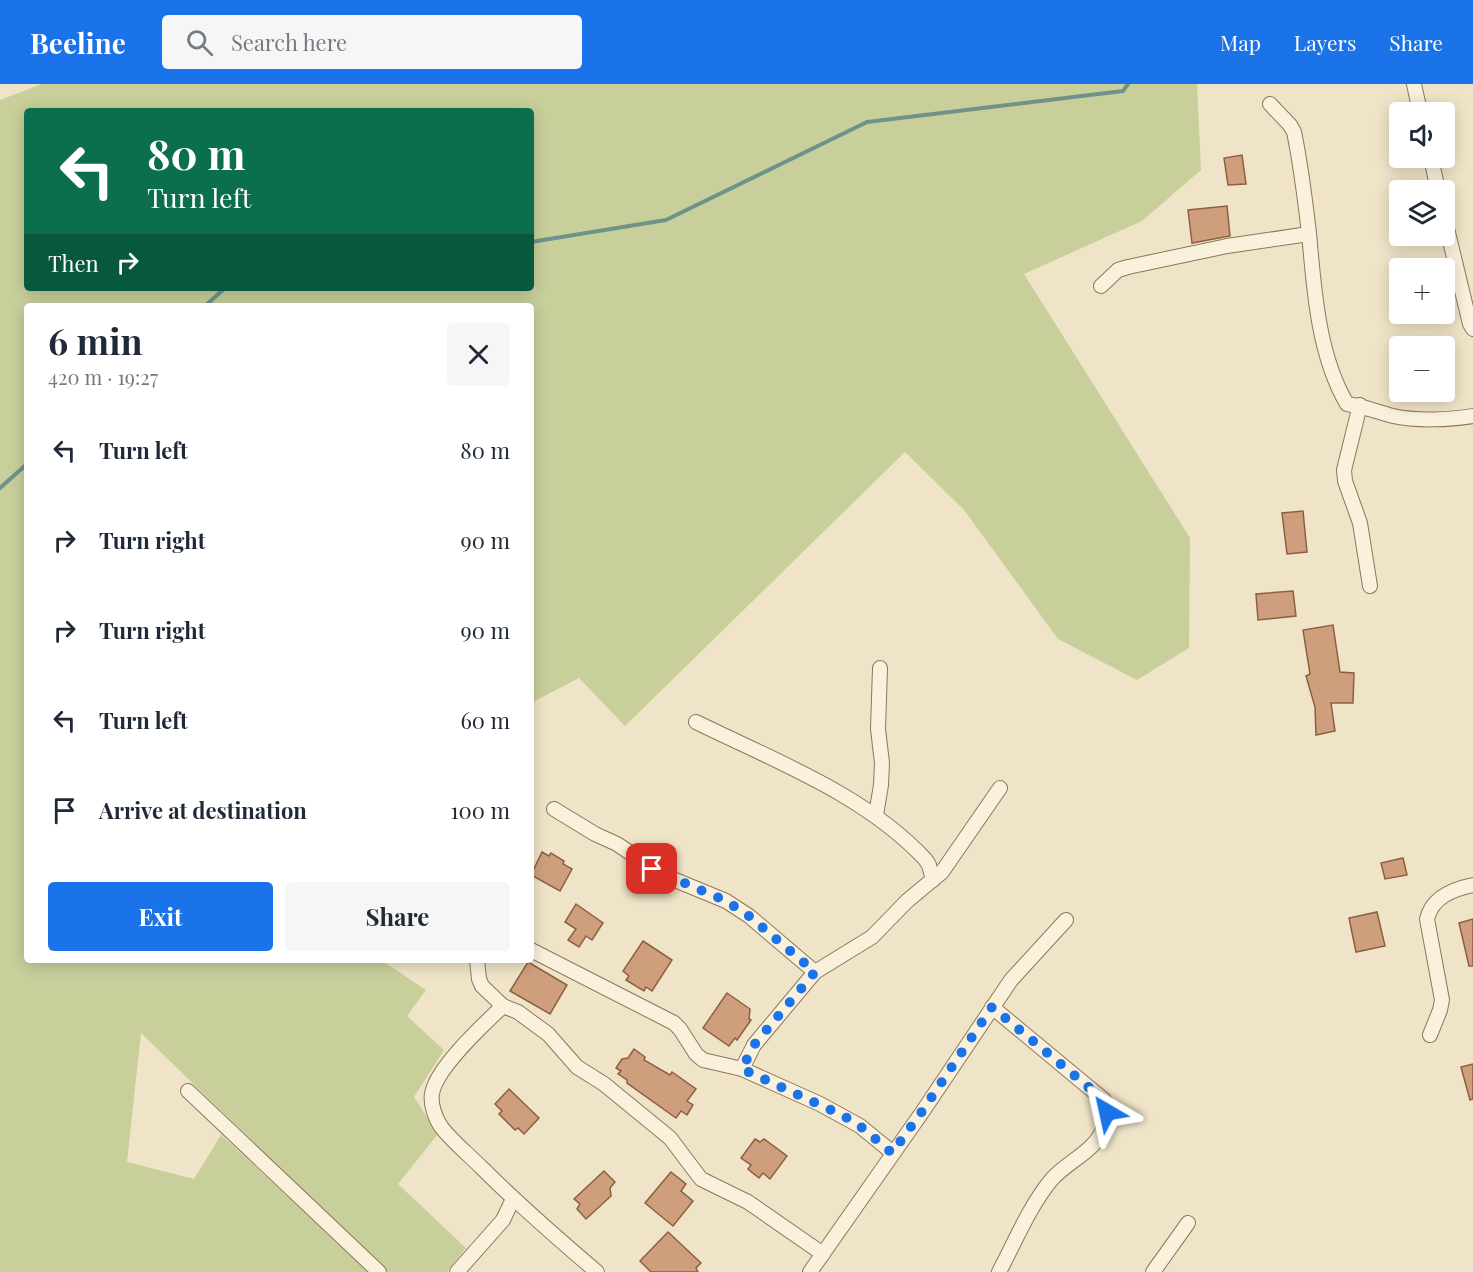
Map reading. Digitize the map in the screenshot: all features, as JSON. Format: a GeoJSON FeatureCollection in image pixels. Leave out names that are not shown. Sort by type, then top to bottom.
{"type":"FeatureCollection","features":[{"type":"Feature","properties":{"kind":"street"},"geometry":{"type":"LineString","coordinates":[[1414,84],[1418,102]]}},
{"type":"Feature","properties":{"kind":"street"},"geometry":{"type":"LineString","coordinates":[[1270,104],[1294,132],[1309,234],[1313,288],[1333,376],[1347,404],[1360,405],[1395,416],[1453,419],[1473,416]]}},
{"type":"Feature","properties":{"kind":"street"},"geometry":{"type":"LineString","coordinates":[[1101,286],[1118,270],[1128,267],[1227,246],[1309,234]]}},
{"type":"Feature","properties":{"kind":"street"},"geometry":{"type":"LineString","coordinates":[[1451,246],[1473,329]]}},
{"type":"Feature","properties":{"kind":"street"},"geometry":{"type":"LineString","coordinates":[[1360,405],[1346,460],[1345,481],[1357,512],[1370,586]]}},
{"type":"Feature","properties":{"kind":"street"},"geometry":{"type":"LineString","coordinates":[[876,815],[882,763],[878,729],[880,668]]}},
{"type":"Feature","properties":{"kind":"street"},"geometry":{"type":"LineString","coordinates":[[696,722],[813,780],[876,815],[925,859],[933,880]]}},
{"type":"Feature","properties":{"kind":"street"},"geometry":{"type":"LineString","coordinates":[[742,1069],[754,1045],[815,972],[872,937],[948,865],[1000,788]]}},
{"type":"Feature","properties":{"kind":"street"},"geometry":{"type":"LineString","coordinates":[[555,809],[595,834],[617,844],[663,875],[726,901],[749,916],[815,972]]}},
{"type":"Feature","properties":{"kind":"street"},"geometry":{"type":"LineString","coordinates":[[1430,1035],[1442,1000],[1427,920],[1428,914],[1448,892],[1473,885]]}},
{"type":"Feature","properties":{"kind":"street"},"geometry":{"type":"LineString","coordinates":[[810,1272],[1011,980],[1066,920]]}},
{"type":"Feature","properties":{"kind":"street"},"geometry":{"type":"LineString","coordinates":[[534,952],[674,1023],[696,1054],[703,1060],[742,1069],[842,1115],[860,1126],[892,1153]]}},
{"type":"Feature","properties":{"kind":"street"},"geometry":{"type":"LineString","coordinates":[[477,963],[482,986],[503,1006],[518,1012],[548,1034],[577,1067],[604,1084],[670,1138],[705,1183],[748,1202],[823,1254]]}},
{"type":"Feature","properties":{"kind":"street"},"geometry":{"type":"LineString","coordinates":[[503,1006],[482,1026],[434,1084],[431,1096],[434,1110],[441,1127],[513,1199],[597,1272]]}},
{"type":"Feature","properties":{"kind":"street"},"geometry":{"type":"LineString","coordinates":[[992,1007],[1104,1100],[1107,1112],[1105,1127],[1097,1140],[1052,1180],[1037,1201],[999,1272]]}},
{"type":"Feature","properties":{"kind":"street"},"geometry":{"type":"LineString","coordinates":[[188,1091],[379,1272]]}},
{"type":"Feature","properties":{"kind":"street"},"geometry":{"type":"LineString","coordinates":[[457,1272],[504,1220],[513,1199]]}},
{"type":"Feature","properties":{"kind":"street"},"geometry":{"type":"LineString","coordinates":[[1154,1272],[1188,1223]]}},
{"type":"Feature","properties":{"kind":"green space"},"geometry":{"type":"Polygon","coordinates":[[[42,84],[1197,84],[1201,170],[1142,221],[1024,274],[1190,538],[1189,648],[1137,680],[1058,639],[964,510],[905,452],[625,726],[579,678],[534,701],[534,303],[24,303],[24,963],[386,963],[426,990],[407,1016],[444,1050],[414,1097],[438,1134],[398,1184],[466,1248],[447,1272],[387,1272],[141,1033],[127,1162],[194,1179],[221,1135],[371,1272],[0,1272],[0,100],[42,84]]]}},
{"type":"Feature","properties":{"kind":"building"},"geometry":{"type":"Polygon","coordinates":[[[1242,155],[1246,184],[1228,185],[1224,158],[1242,155]]]}},
{"type":"Feature","properties":{"kind":"building"},"geometry":{"type":"Polygon","coordinates":[[[1227,206],[1230,236],[1192,243],[1188,210],[1227,206]]]}},
{"type":"Feature","properties":{"kind":"building"},"geometry":{"type":"Polygon","coordinates":[[[1303,511],[1307,552],[1287,554],[1282,513],[1303,511]]]}},
{"type":"Feature","properties":{"kind":"building"},"geometry":{"type":"Polygon","coordinates":[[[1293,591],[1296,616],[1258,620],[1256,594],[1293,591]]]}},
{"type":"Feature","properties":{"kind":"building"},"geometry":{"type":"Polygon","coordinates":[[[1333,625],[1340,672],[1354,673],[1353,703],[1331,703],[1335,731],[1316,735],[1315,707],[1306,676],[1310,674],[1303,630],[1333,625]]]}},
{"type":"Feature","properties":{"kind":"building"},"geometry":{"type":"Polygon","coordinates":[[[542,852],[549,856],[551,853],[572,869],[560,891],[534,877],[534,869],[542,852]]]}},
{"type":"Feature","properties":{"kind":"building"},"geometry":{"type":"Polygon","coordinates":[[[1403,858],[1407,875],[1385,879],[1381,863],[1403,858]]]}},
{"type":"Feature","properties":{"kind":"building"},"geometry":{"type":"Polygon","coordinates":[[[576,904],[603,923],[592,940],[586,936],[579,947],[568,940],[576,929],[565,922],[576,904]]]}},
{"type":"Feature","properties":{"kind":"building"},"geometry":{"type":"Polygon","coordinates":[[[1377,912],[1385,946],[1356,952],[1349,918],[1377,912]]]}},
{"type":"Feature","properties":{"kind":"building"},"geometry":{"type":"Polygon","coordinates":[[[1473,919],[1473,966],[1469,966],[1459,923],[1473,919]]]}},
{"type":"Feature","properties":{"kind":"building"},"geometry":{"type":"Polygon","coordinates":[[[643,941],[672,960],[652,991],[646,987],[644,991],[626,980],[629,976],[623,971],[643,941]]]}},
{"type":"Feature","properties":{"kind":"building"},"geometry":{"type":"Polygon","coordinates":[[[527,963],[567,985],[550,1014],[510,991],[527,963]]]}},
{"type":"Feature","properties":{"kind":"building"},"geometry":{"type":"Polygon","coordinates":[[[727,993],[750,1009],[749,1019],[751,1020],[737,1040],[735,1038],[729,1046],[703,1028],[727,993]]]}},
{"type":"Feature","properties":{"kind":"building"},"geometry":{"type":"Polygon","coordinates":[[[634,1049],[645,1057],[644,1060],[670,1075],[672,1072],[696,1089],[687,1101],[693,1105],[687,1115],[681,1111],[676,1118],[618,1074],[621,1071],[616,1068],[622,1059],[628,1058],[634,1049]]]}},
{"type":"Feature","properties":{"kind":"building"},"geometry":{"type":"Polygon","coordinates":[[[1473,1064],[1473,1099],[1470,1100],[1461,1067],[1473,1064]]]}},
{"type":"Feature","properties":{"kind":"building"},"geometry":{"type":"Polygon","coordinates":[[[509,1089],[539,1118],[524,1134],[518,1128],[515,1130],[499,1114],[502,1111],[495,1104],[509,1089]]]}},
{"type":"Feature","properties":{"kind":"building"},"geometry":{"type":"Polygon","coordinates":[[[755,1139],[760,1142],[764,1139],[787,1156],[770,1179],[763,1173],[759,1178],[748,1169],[751,1165],[741,1158],[755,1139]]]}},
{"type":"Feature","properties":{"kind":"building"},"geometry":{"type":"Polygon","coordinates":[[[604,1171],[615,1182],[610,1188],[611,1196],[586,1219],[577,1209],[580,1204],[574,1199],[604,1171]]]}},
{"type":"Feature","properties":{"kind":"building"},"geometry":{"type":"Polygon","coordinates":[[[671,1172],[686,1184],[681,1191],[693,1201],[673,1226],[645,1203],[671,1172]]]}},
{"type":"Feature","properties":{"kind":"building"},"geometry":{"type":"Polygon","coordinates":[[[668,1232],[701,1263],[696,1268],[698,1272],[651,1272],[640,1261],[668,1232]]]}},
{"type":"Feature","properties":{"kind":"waterway"},"geometry":{"type":"LineString","coordinates":[[534,242],[666,220],[867,122],[1123,91],[1128,84]]}},
{"type":"Feature","properties":{"kind":"waterway"},"geometry":{"type":"LineString","coordinates":[[208,303],[222,291]]}},
{"type":"Feature","properties":{"kind":"waterway"},"geometry":{"type":"LineString","coordinates":[[0,488],[24,467]]}},
{"type":"Feature","properties":{"kind":"route"},"geometry":{"type":"LineString","coordinates":[[652,869],[677,882],[726,901],[749,916],[815,972],[754,1045],[742,1069],[842,1115],[860,1126],[892,1153],[992,1007],[1104,1100],[1107,1112]]}}]}
